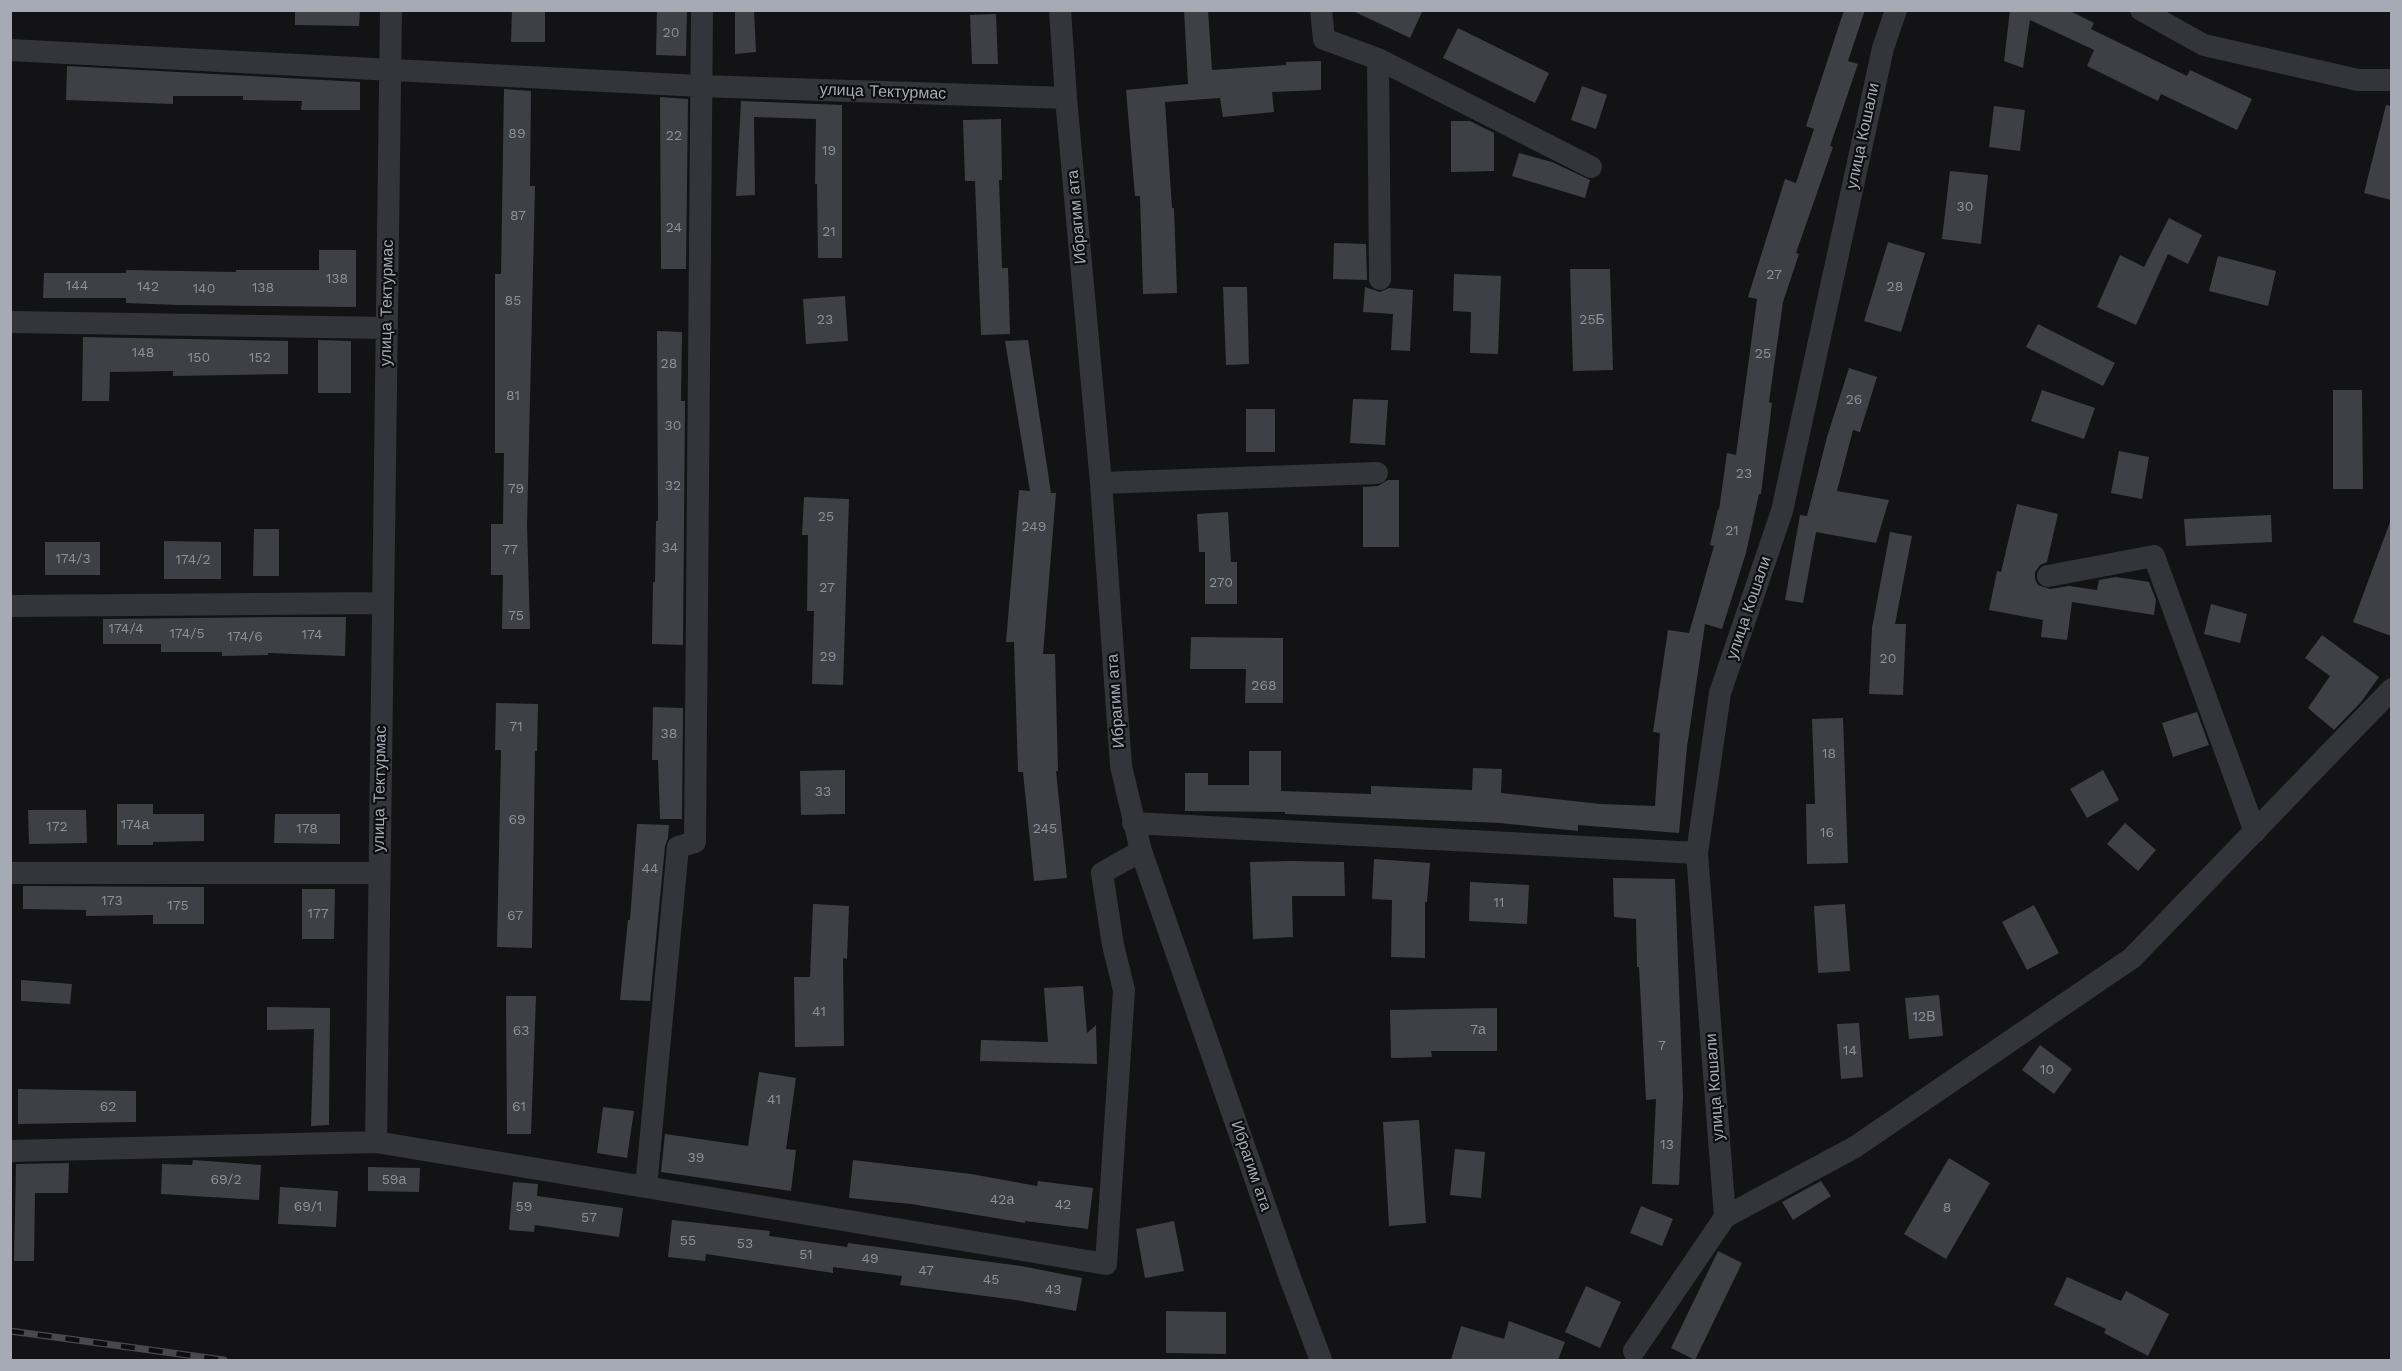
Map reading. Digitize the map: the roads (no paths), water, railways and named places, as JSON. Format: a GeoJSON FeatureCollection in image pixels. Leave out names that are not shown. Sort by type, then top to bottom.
{"type":"FeatureCollection","features":[{"type":"Feature","properties":{"kind":"street","name":"улица Тектурмас"},"geometry":{"type":"LineString","coordinates":[[376,1142],[391,10]]}},
{"type":"Feature","properties":{"kind":"street"},"geometry":{"type":"LineString","coordinates":[[646,1187],[678,847],[695,842],[702,10]]}},
{"type":"Feature","properties":{"kind":"street","name":"Ибрагим ата"},"geometry":{"type":"LineString","coordinates":[[1060,10],[1101,483],[1121,766],[1141,851],[1289,1275],[1322,1360]]}},
{"type":"Feature","properties":{"kind":"street"},"geometry":{"type":"LineString","coordinates":[[1321,10],[1324,39],[1378,59],[1591,167]]}},
{"type":"Feature","properties":{"kind":"street","name":"улица Кошали"},"geometry":{"type":"LineString","coordinates":[[1725,1217],[1697,853],[1720,693],[1782,512],[1883,48],[1896,10]]}},
{"type":"Feature","properties":{"kind":"street"},"geometry":{"type":"LineString","coordinates":[[2141,10],[2204,45],[2358,80],[2391,80]]}},
{"type":"Feature","properties":{"kind":"street","name":"улица Тектурмас"},"geometry":{"type":"LineString","coordinates":[[10,50],[700,86],[1066,98]]}},
{"type":"Feature","properties":{"kind":"street"},"geometry":{"type":"LineString","coordinates":[[1378,59],[1380,279]]}},
{"type":"Feature","properties":{"kind":"street"},"geometry":{"type":"LineString","coordinates":[[10,322],[387,328]]}},
{"type":"Feature","properties":{"kind":"street"},"geometry":{"type":"LineString","coordinates":[[1101,483],[1377,473]]}},
{"type":"Feature","properties":{"kind":"street"},"geometry":{"type":"LineString","coordinates":[[2048,576],[2154,556],[2255,832]]}},
{"type":"Feature","properties":{"kind":"street"},"geometry":{"type":"LineString","coordinates":[[10,606],[383,603]]}},
{"type":"Feature","properties":{"kind":"street"},"geometry":{"type":"LineString","coordinates":[[1634,1351],[1725,1217],[1855,1147],[2132,958],[2391,689]]}},
{"type":"Feature","properties":{"kind":"street"},"geometry":{"type":"LineString","coordinates":[[1133,823],[1697,853]]}},
{"type":"Feature","properties":{"kind":"street"},"geometry":{"type":"LineString","coordinates":[[10,1151],[376,1142],[1106,1264],[1124,990],[1113,945],[1102,873],[1141,851]]}},
{"type":"Feature","properties":{"kind":"street"},"geometry":{"type":"LineString","coordinates":[[10,873],[379,873]]}},
{"type":"Feature","properties":{"kind":"railway"},"geometry":{"type":"LineString","coordinates":[[10,1331],[224,1360]]}}]}
